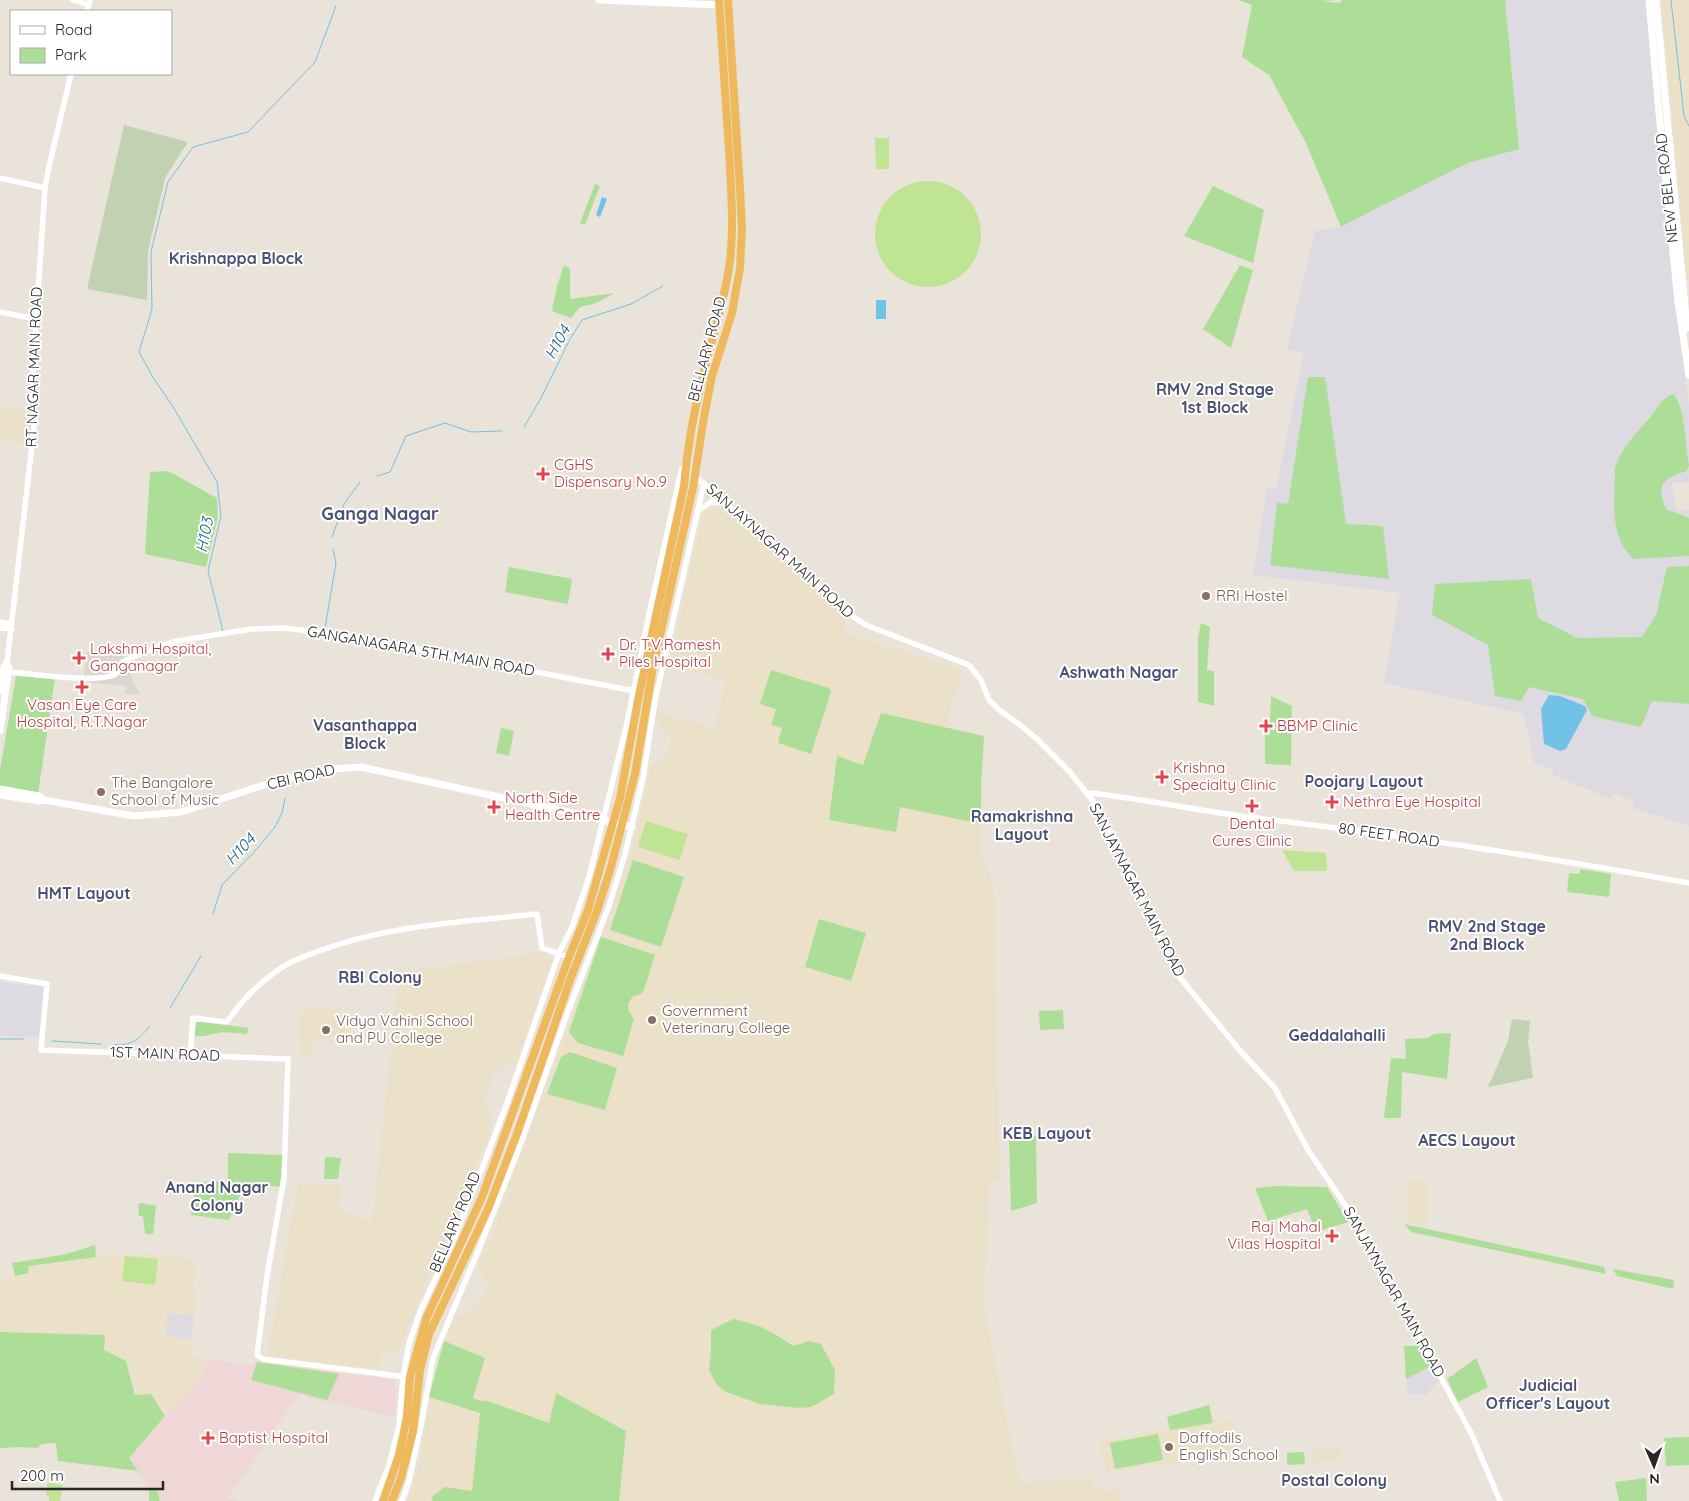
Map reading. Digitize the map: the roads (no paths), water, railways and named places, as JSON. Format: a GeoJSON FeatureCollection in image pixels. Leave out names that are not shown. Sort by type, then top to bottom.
{"type":"FeatureCollection","features":[{"type":"Feature","properties":{"kind":"highway","name":"BELLARY ROAD"},"geometry":{"type":"LineString","coordinates":[[383,1501],[399,1455],[403,1436],[406,1377],[426,1320],[462,1245],[482,1197],[569,957],[588,910],[606,853],[620,798],[637,693],[650,666],[693,488],[700,480],[697,454],[712,376],[732,313],[741,249],[740,189],[728,0]]}},
{"type":"Feature","properties":{"kind":"highway","name":"BELLARY ROAD"},"geometry":{"type":"LineString","coordinates":[[392,1501],[413,1432],[420,1370],[429,1334],[488,1209],[561,1017],[611,867],[635,774],[651,700],[650,666],[684,486],[686,463],[703,375],[723,299],[730,258],[731,194],[719,2]]}},
{"type":"Feature","properties":{"kind":"main road"},"geometry":{"type":"LineString","coordinates":[[599,0],[719,2]]}},
{"type":"Feature","properties":{"kind":"main road","name":"NEW BEL ROAD"},"geometry":{"type":"LineString","coordinates":[[1650,0],[1676,282],[1689,375]]}},
{"type":"Feature","properties":{"kind":"main road"},"geometry":{"type":"LineString","coordinates":[[1656,0],[1689,344]]}},
{"type":"Feature","properties":{"kind":"main road","name":"RT NAGAR MAIN ROAD"},"geometry":{"type":"LineString","coordinates":[[0,691],[7,663]]}},
{"type":"Feature","properties":{"kind":"main road","name":"RT NAGAR MAIN ROAD"},"geometry":{"type":"LineString","coordinates":[[0,731],[4,672]]}},
{"type":"Feature","properties":{"kind":"main road","name":"CBI ROAD"},"geometry":{"type":"LineString","coordinates":[[0,795],[39,801],[44,800],[134,816],[181,812],[289,778],[330,768],[361,767],[632,827]]}},
{"type":"Feature","properties":{"kind":"main road"},"geometry":{"type":"LineString","coordinates":[[0,789],[39,796],[44,800]]}},
{"type":"Feature","properties":{"kind":"street"},"geometry":{"type":"LineString","coordinates":[[72,0],[89,5]]}},
{"type":"Feature","properties":{"kind":"street","name":"RT NAGAR MAIN ROAD"},"geometry":{"type":"LineString","coordinates":[[7,663],[35,419],[33,366],[45,188],[71,75]]}},
{"type":"Feature","properties":{"kind":"street"},"geometry":{"type":"LineString","coordinates":[[0,178],[45,188]]}},
{"type":"Feature","properties":{"kind":"street"},"geometry":{"type":"LineString","coordinates":[[0,312],[36,319]]}},
{"type":"Feature","properties":{"kind":"street"},"geometry":{"type":"LineString","coordinates":[[375,1501],[389,1465],[399,1426],[409,1344],[420,1312],[455,1236],[483,1166],[559,953],[572,927],[583,898],[596,855],[603,820],[637,693],[663,548],[681,471],[686,463]]}},
{"type":"Feature","properties":{"kind":"street"},"geometry":{"type":"LineString","coordinates":[[691,535],[698,511],[700,480]]}},
{"type":"Feature","properties":{"kind":"street"},"geometry":{"type":"LineString","coordinates":[[402,1501],[409,1481],[433,1358],[516,1156],[561,1017],[609,906],[632,827],[646,759],[651,700],[689,555],[700,480]]}},
{"type":"Feature","properties":{"kind":"street","name":"SANJAYNAGAR MAIN ROAD"},"geometry":{"type":"LineString","coordinates":[[700,480],[855,618],[866,625],[969,665],[981,680],[990,700],[998,709],[1020,724],[1038,740],[1088,794],[1110,831],[1177,974],[1246,1058],[1275,1088],[1308,1150],[1356,1220],[1472,1433],[1500,1501]]}},
{"type":"Feature","properties":{"kind":"street"},"geometry":{"type":"LineString","coordinates":[[698,511],[711,502],[724,502]]}},
{"type":"Feature","properties":{"kind":"street"},"geometry":{"type":"LineString","coordinates":[[668,530],[691,535]]}},
{"type":"Feature","properties":{"kind":"street"},"geometry":{"type":"LineString","coordinates":[[663,548],[689,555]]}},
{"type":"Feature","properties":{"kind":"street"},"geometry":{"type":"LineString","coordinates":[[0,622],[12,627]]}},
{"type":"Feature","properties":{"kind":"street"},"geometry":{"type":"LineString","coordinates":[[0,628],[12,627]]}},
{"type":"Feature","properties":{"kind":"street","name":"GANGANAGARA 5TH MAIN ROAD"},"geometry":{"type":"LineString","coordinates":[[4,672],[86,678],[113,676],[117,673],[122,662],[177,641],[234,632],[284,628],[351,636],[637,693]]}},
{"type":"Feature","properties":{"kind":"street","name":"80 FEET ROAD"},"geometry":{"type":"LineString","coordinates":[[1088,794],[1418,839],[1689,883]]}},
{"type":"Feature","properties":{"kind":"street"},"geometry":{"type":"LineString","coordinates":[[190,1056],[193,1018],[227,1022],[238,1006],[281,968],[296,960],[345,942],[402,930],[537,914],[542,948],[569,957]]}},
{"type":"Feature","properties":{"kind":"street","name":"1ST MAIN ROAD"},"geometry":{"type":"LineString","coordinates":[[0,976],[47,984],[41,1050],[288,1059],[284,1178],[267,1276],[257,1355],[263,1359],[406,1377]]}},
{"type":"Feature","properties":{"kind":"water"},"geometry":{"type":"Polygon","coordinates":[[[602,197],[607,199],[600,217],[596,215],[602,197]]]}},
{"type":"Feature","properties":{"kind":"water"},"geometry":{"type":"Polygon","coordinates":[[[876,300],[886,300],[886,319],[876,319],[876,300]]]}},
{"type":"Feature","properties":{"kind":"water"},"geometry":{"type":"Polygon","coordinates":[[[1549,695],[1560,696],[1585,706],[1587,710],[1566,749],[1560,751],[1544,744],[1541,709],[1549,695]]]}},
{"type":"Feature","properties":{"kind":"waterway"},"geometry":{"type":"LineString","coordinates":[[1671,0],[1684,116],[1689,126]]}},
{"type":"Feature","properties":{"kind":"waterway","name":"H103"},"geometry":{"type":"LineString","coordinates":[[223,631],[208,571],[221,516],[217,482],[139,352],[152,309],[151,252],[168,182],[193,147],[248,132],[315,62],[336,6]]}},
{"type":"Feature","properties":{"kind":"waterway","name":"H104"},"geometry":{"type":"LineString","coordinates":[[524,427],[582,320],[631,304],[663,286]]}},
{"type":"Feature","properties":{"kind":"waterway","name":"H104"},"geometry":{"type":"LineString","coordinates":[[377,476],[390,472],[406,436],[445,423],[471,432],[502,431]]}},
{"type":"Feature","properties":{"kind":"waterway","name":"H104"},"geometry":{"type":"LineString","coordinates":[[332,537],[344,504],[360,482]]}},
{"type":"Feature","properties":{"kind":"waterway","name":"H104"},"geometry":{"type":"LineString","coordinates":[[325,628],[336,563],[333,549]]}},
{"type":"Feature","properties":{"kind":"waterway","name":"H104"},"geometry":{"type":"LineString","coordinates":[[213,914],[222,885],[275,827],[282,813],[285,798]]}},
{"type":"Feature","properties":{"kind":"waterway","name":"H104"},"geometry":{"type":"LineString","coordinates":[[170,1008],[201,956]]}},
{"type":"Feature","properties":{"kind":"waterway","name":"H104"},"geometry":{"type":"LineString","coordinates":[[113,1045],[134,1041],[150,1026]]}},
{"type":"Feature","properties":{"kind":"waterway","name":"H104"},"geometry":{"type":"LineString","coordinates":[[0,1039],[24,1039]]}},
{"type":"Feature","properties":{"kind":"waterway","name":"H104"},"geometry":{"type":"LineString","coordinates":[[52,1041],[101,1044]]}},
{"type":"Feature","properties":{"kind":"place","name":"CGHS Dispensary No.9"},"geometry":{"type":"Point","coordinates":[543,474]}},
{"type":"Feature","properties":{"kind":"place","name":"RRI Hostel"},"geometry":{"type":"Point","coordinates":[1206,596]}},
{"type":"Feature","properties":{"kind":"place","name":"Dr. T.V.Ramesh Piles Hospital"},"geometry":{"type":"Point","coordinates":[608,654]}},
{"type":"Feature","properties":{"kind":"place","name":"Lakshmi Hospital, Ganganagar"},"geometry":{"type":"Point","coordinates":[79,658]}},
{"type":"Feature","properties":{"kind":"place","name":"Vasan Eye Care Hospital, R.T.Nagar"},"geometry":{"type":"Point","coordinates":[82,687]}},
{"type":"Feature","properties":{"kind":"place","name":"BBMP Clinic"},"geometry":{"type":"Point","coordinates":[1266,726]}},
{"type":"Feature","properties":{"kind":"place","name":"Krishna Specialty Clinic"},"geometry":{"type":"Point","coordinates":[1162,777]}},
{"type":"Feature","properties":{"kind":"place","name":"The Bangalore School of Music"},"geometry":{"type":"Point","coordinates":[101,792]}},
{"type":"Feature","properties":{"kind":"place","name":"Nethra Eye Hospital"},"geometry":{"type":"Point","coordinates":[1332,802]}},
{"type":"Feature","properties":{"kind":"place","name":"Dental Cures Clinic"},"geometry":{"type":"Point","coordinates":[1252,806]}},
{"type":"Feature","properties":{"kind":"place","name":"North Side Health Centre"},"geometry":{"type":"Point","coordinates":[494,807]}},
{"type":"Feature","properties":{"kind":"place","name":"Government Veterinary College"},"geometry":{"type":"Point","coordinates":[652,1020]}},
{"type":"Feature","properties":{"kind":"place","name":"Vidya Vahini School and PU College"},"geometry":{"type":"Point","coordinates":[326,1030]}},
{"type":"Feature","properties":{"kind":"place","name":"Raj Mahal Vilas Hospital"},"geometry":{"type":"Point","coordinates":[1332,1236]}},
{"type":"Feature","properties":{"kind":"place","name":"Baptist Hospital"},"geometry":{"type":"Point","coordinates":[208,1438]}},
{"type":"Feature","properties":{"kind":"place","name":"Daffodils English School"},"geometry":{"type":"Point","coordinates":[1169,1447]}},
{"type":"Feature","properties":{"kind":"district","name":"Krishnappa Block"},"geometry":{"type":"Point","coordinates":[236,258]}},
{"type":"Feature","properties":{"kind":"district","name":"RMV 2nd Stage 1st Block"},"geometry":{"type":"Point","coordinates":[1215,398]}},
{"type":"Feature","properties":{"kind":"district","name":"Ganga Nagar"},"geometry":{"type":"Point","coordinates":[380,514]}},
{"type":"Feature","properties":{"kind":"district","name":"Ashwath Nagar"},"geometry":{"type":"Point","coordinates":[1119,672]}},
{"type":"Feature","properties":{"kind":"district","name":"Vasanthappa Block"},"geometry":{"type":"Point","coordinates":[365,734]}},
{"type":"Feature","properties":{"kind":"district","name":"Poojary Layout"},"geometry":{"type":"Point","coordinates":[1364,781]}},
{"type":"Feature","properties":{"kind":"district","name":"Ramakrishna Layout"},"geometry":{"type":"Point","coordinates":[1022,825]}},
{"type":"Feature","properties":{"kind":"district","name":"HMT Layout"},"geometry":{"type":"Point","coordinates":[84,893]}},
{"type":"Feature","properties":{"kind":"district","name":"RMV 2nd Stage 2nd Block"},"geometry":{"type":"Point","coordinates":[1487,935]}},
{"type":"Feature","properties":{"kind":"district","name":"RBI Colony"},"geometry":{"type":"Point","coordinates":[380,977]}},
{"type":"Feature","properties":{"kind":"district","name":"Geddalahalli"},"geometry":{"type":"Point","coordinates":[1337,1035]}},
{"type":"Feature","properties":{"kind":"district","name":"KEB Layout"},"geometry":{"type":"Point","coordinates":[1047,1133]}},
{"type":"Feature","properties":{"kind":"district","name":"AECS Layout"},"geometry":{"type":"Point","coordinates":[1467,1140]}},
{"type":"Feature","properties":{"kind":"district","name":"Anand Nagar Colony"},"geometry":{"type":"Point","coordinates":[217,1196]}},
{"type":"Feature","properties":{"kind":"district","name":"Judicial Officer's Layout"},"geometry":{"type":"Point","coordinates":[1548,1394]}},
{"type":"Feature","properties":{"kind":"district","name":"Postal Colony"},"geometry":{"type":"Point","coordinates":[1334,1480]}}]}
